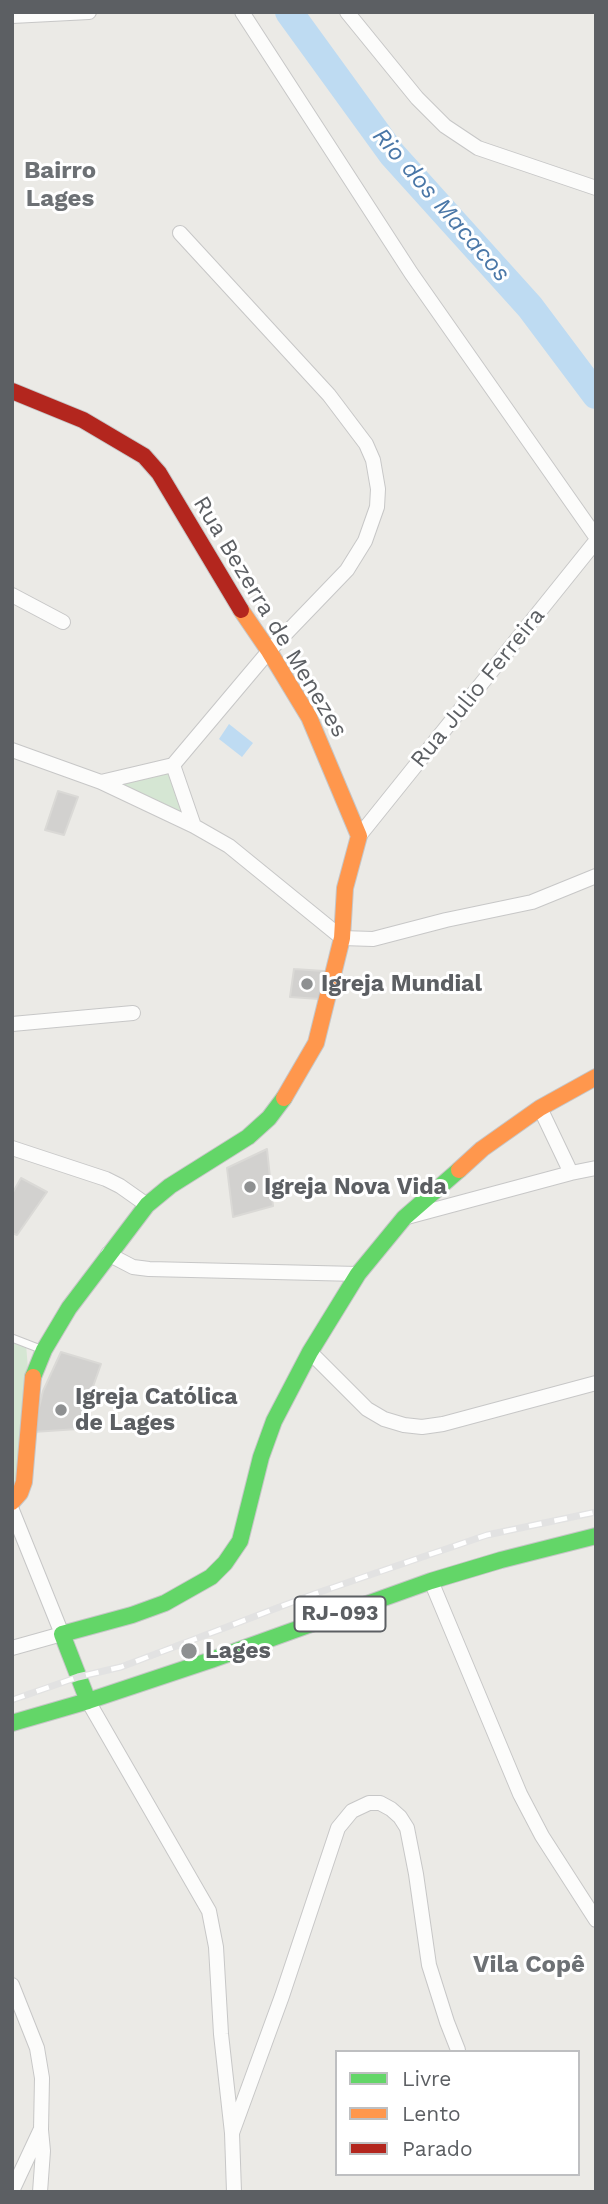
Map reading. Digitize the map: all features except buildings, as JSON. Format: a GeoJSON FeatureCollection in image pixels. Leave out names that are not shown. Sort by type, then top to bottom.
{"type":"FeatureCollection","features":[{"type":"Feature","properties":{"kind":"street"},"geometry":{"type":"LineString","coordinates":[[12,16],[89,12]]}},
{"type":"Feature","properties":{"kind":"street"},"geometry":{"type":"LineString","coordinates":[[242,12],[411,273],[596,539]]}},
{"type":"Feature","properties":{"kind":"street"},"geometry":{"type":"LineString","coordinates":[[347,12],[417,98],[445,126],[478,148],[596,188]]}},
{"type":"Feature","properties":{"kind":"street"},"geometry":{"type":"LineString","coordinates":[[101,782],[173,765],[269,651],[347,570],[365,541],[377,507],[378,489],[373,460],[366,444],[329,395],[180,233]]}},
{"type":"Feature","properties":{"kind":"street","name":"Rua Bezerra de Menezes"},"geometry":{"type":"LineString","coordinates":[[12,391],[83,420],[144,456],[159,473],[232,598],[309,716],[359,836]]}},
{"type":"Feature","properties":{"kind":"street","name":"Rua Julio Ferreira"},"geometry":{"type":"LineString","coordinates":[[359,836],[596,539]]}},
{"type":"Feature","properties":{"kind":"street"},"geometry":{"type":"LineString","coordinates":[[12,595],[62,622]]}},
{"type":"Feature","properties":{"kind":"street"},"geometry":{"type":"LineString","coordinates":[[12,750],[101,782],[194,826],[229,846],[342,938],[373,939],[392,936],[446,920],[532,902],[596,876]]}},
{"type":"Feature","properties":{"kind":"street"},"geometry":{"type":"LineString","coordinates":[[173,765],[194,826]]}},
{"type":"Feature","properties":{"kind":"street"},"geometry":{"type":"LineString","coordinates":[[12,1502],[20,1493],[24,1482],[31,1388],[44,1350],[69,1308],[146,1205],[170,1186],[248,1137],[269,1118],[293,1085],[316,1044],[342,938],[345,888],[359,836]]}},
{"type":"Feature","properties":{"kind":"street"},"geometry":{"type":"LineString","coordinates":[[12,1024],[133,1013]]}},
{"type":"Feature","properties":{"kind":"street"},"geometry":{"type":"LineString","coordinates":[[12,1648],[132,1615],[165,1603],[202,1583],[225,1563],[240,1541],[261,1457],[274,1421],[310,1352],[358,1274],[404,1218],[482,1149],[540,1108],[596,1077]]}},
{"type":"Feature","properties":{"kind":"street"},"geometry":{"type":"LineString","coordinates":[[540,1108],[571,1172]]}},
{"type":"Feature","properties":{"kind":"street"},"geometry":{"type":"LineString","coordinates":[[12,1148],[106,1179],[146,1205]]}},
{"type":"Feature","properties":{"kind":"street"},"geometry":{"type":"LineString","coordinates":[[404,1218],[571,1172],[596,1168]]}},
{"type":"Feature","properties":{"kind":"street"},"geometry":{"type":"LineString","coordinates":[[108,1254],[133,1267],[149,1269],[358,1274]]}},
{"type":"Feature","properties":{"kind":"street"},"geometry":{"type":"LineString","coordinates":[[310,1352],[367,1409],[384,1419],[422,1427],[443,1424],[596,1383]]}},
{"type":"Feature","properties":{"kind":"street"},"geometry":{"type":"LineString","coordinates":[[12,1510],[88,1701],[209,1911],[216,1947],[221,2034],[232,2133],[234,2192]]}},
{"type":"Feature","properties":{"kind":"street","name":"RJ-093"},"geometry":{"type":"LineString","coordinates":[[12,1723],[211,1660],[431,1581],[596,1536]]}},
{"type":"Feature","properties":{"kind":"street"},"geometry":{"type":"LineString","coordinates":[[431,1581],[520,1794],[542,1836],[596,1920]]}},
{"type":"Feature","properties":{"kind":"street"},"geometry":{"type":"LineString","coordinates":[[232,2133],[338,1828],[352,1811],[369,1803],[380,1803],[391,1810],[407,1828],[429,1965],[458,2050]]}},
{"type":"Feature","properties":{"kind":"street"},"geometry":{"type":"LineString","coordinates":[[12,1985],[37,2048],[41,2078],[43,2151],[40,2192]]}},
{"type":"Feature","properties":{"kind":"street"},"geometry":{"type":"LineString","coordinates":[[12,2192],[41,2130]]}},
{"type":"Feature","properties":{"kind":"lane"},"geometry":{"type":"LineString","coordinates":[[12,1338],[44,1350]]}},
{"type":"Feature","properties":{"kind":"green space"},"geometry":{"type":"Polygon","coordinates":[[[167,769],[187,814],[165,809],[108,785],[167,769]]]}},
{"type":"Feature","properties":{"kind":"green space"},"geometry":{"type":"Polygon","coordinates":[[[12,1341],[26,1344],[33,1432],[12,1498],[12,1341]]]}},
{"type":"Feature","properties":{"kind":"water"},"geometry":{"type":"Polygon","coordinates":[[[229,724],[253,743],[242,757],[219,739],[229,724]]]}},
{"type":"Feature","properties":{"kind":"waterway","name":"Rio dos Macacos"},"geometry":{"type":"LineString","coordinates":[[289,12],[392,154],[530,307],[596,395]]}},
{"type":"Feature","properties":{"kind":"railway"},"geometry":{"type":"LineString","coordinates":[[12,1700],[78,1677],[121,1667],[314,1594],[487,1535],[596,1512]]}},
{"type":"Feature","properties":{"kind":"traffic: fast"},"geometry":{"type":"LineString","coordinates":[[33,1377],[44,1350],[69,1308],[147,1205],[170,1186],[248,1137],[269,1118],[284,1098]]}},
{"type":"Feature","properties":{"kind":"traffic: fast"},"geometry":{"type":"LineString","coordinates":[[88,1701],[62,1634],[165,1603],[211,1577],[225,1563],[240,1541],[261,1457],[274,1421],[310,1352],[358,1274],[404,1218],[459,1170]]}},
{"type":"Feature","properties":{"kind":"traffic: fast"},"geometry":{"type":"LineString","coordinates":[[12,1723],[211,1660],[431,1581],[596,1536]]}},
{"type":"Feature","properties":{"kind":"traffic: slow"},"geometry":{"type":"LineString","coordinates":[[241,610],[309,717],[359,836],[345,888],[342,938],[316,1043],[284,1098]]}},
{"type":"Feature","properties":{"kind":"traffic: slow"},"geometry":{"type":"LineString","coordinates":[[459,1170],[482,1149],[540,1108],[596,1077]]}},
{"type":"Feature","properties":{"kind":"traffic: slow"},"geometry":{"type":"LineString","coordinates":[[12,1502],[20,1493],[24,1482],[33,1377]]}},
{"type":"Feature","properties":{"kind":"traffic: jam"},"geometry":{"type":"LineString","coordinates":[[12,391],[83,420],[144,456],[159,473],[241,610]]}},
{"type":"Feature","properties":{"kind":"place","name":"Igreja Mundial"},"geometry":{"type":"Point","coordinates":[307,984]}},
{"type":"Feature","properties":{"kind":"place","name":"Igreja Nova Vida"},"geometry":{"type":"Point","coordinates":[250,1187]}},
{"type":"Feature","properties":{"kind":"place","name":"Igreja Católica de Lages"},"geometry":{"type":"Point","coordinates":[61,1410]}},
{"type":"Feature","properties":{"kind":"place","name":"Lages"},"geometry":{"type":"Point","coordinates":[189,1651]}},
{"type":"Feature","properties":{"kind":"district","name":"Bairro Lages"},"geometry":{"type":"Point","coordinates":[60,185]}},
{"type":"Feature","properties":{"kind":"district","name":"Vila Copê"},"geometry":{"type":"Point","coordinates":[529,1965]}}]}
